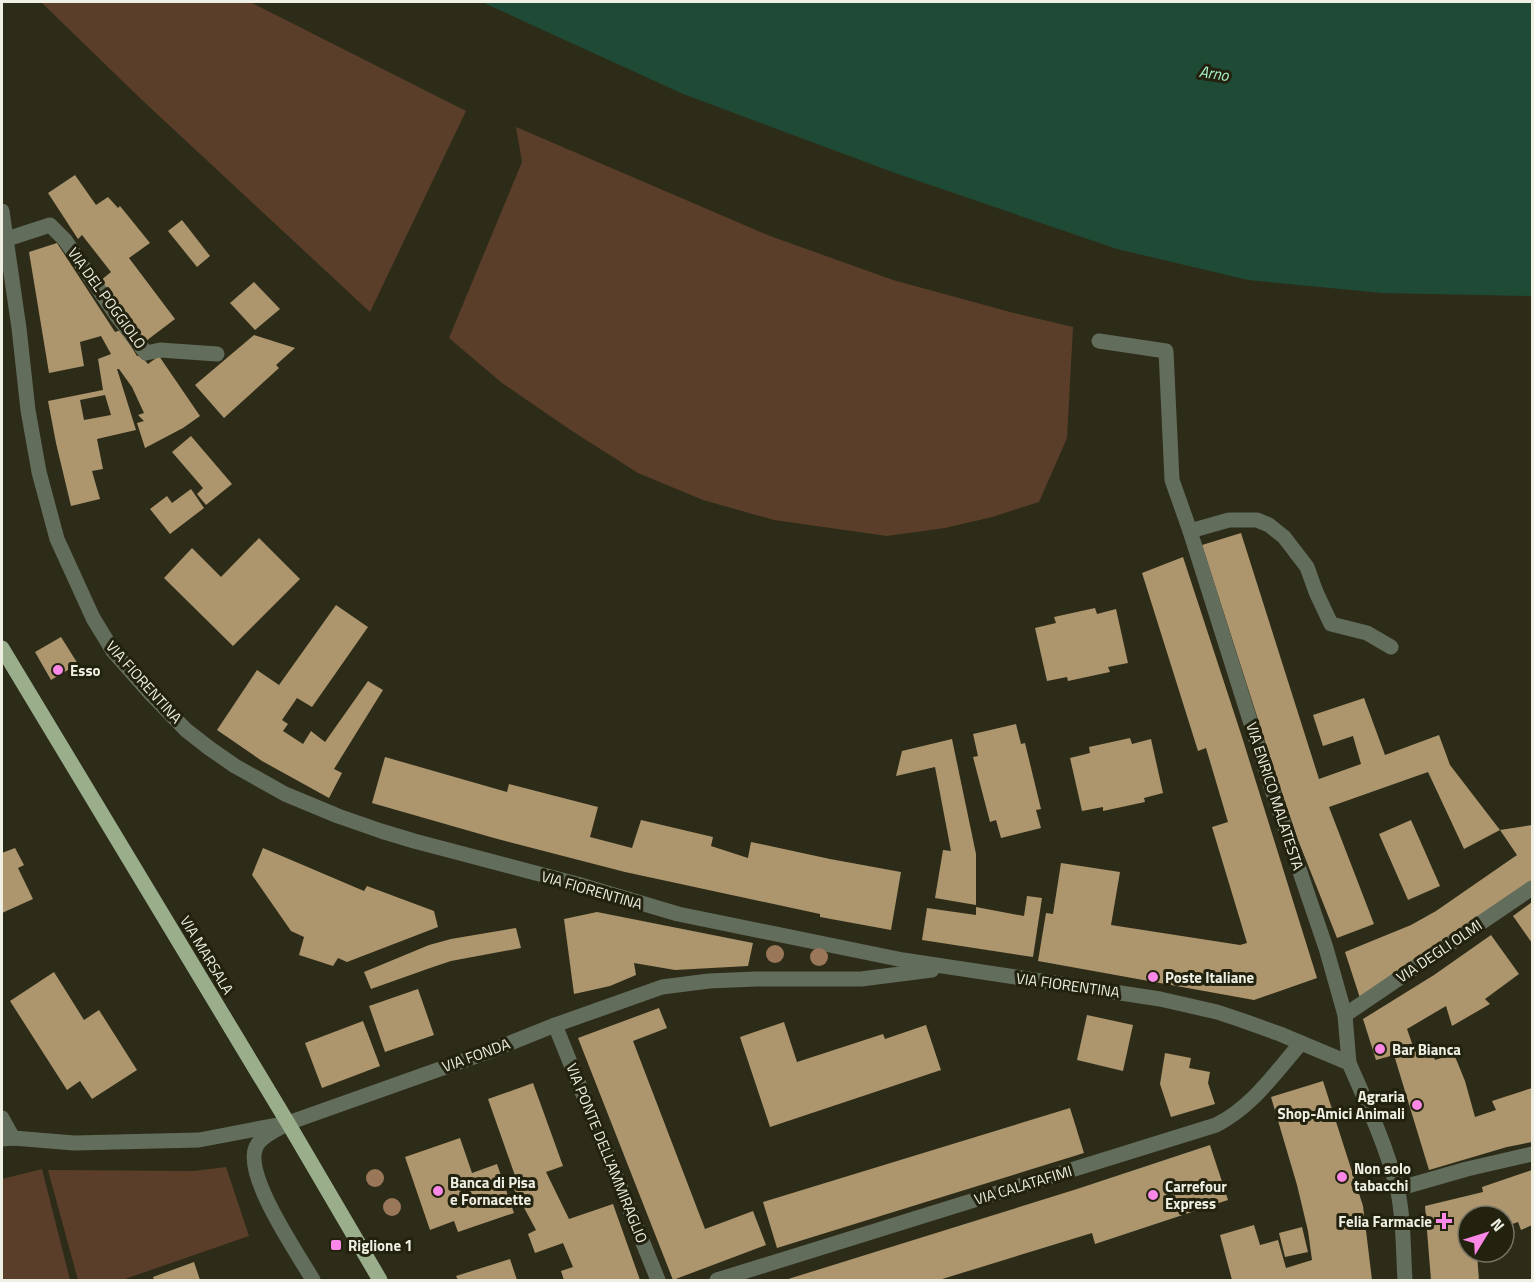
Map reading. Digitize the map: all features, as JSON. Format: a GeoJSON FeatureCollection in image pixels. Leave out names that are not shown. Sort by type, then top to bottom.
{"type":"FeatureCollection","features":[{"type":"Feature","properties":{"kind":"main road","name":"VIA MARSALA"},"geometry":{"type":"LineString","coordinates":[[2,648],[288,1123],[380,1281]]}},
{"type":"Feature","properties":{"kind":"street","name":"VIA FIORENTINA"},"geometry":{"type":"LineString","coordinates":[[2,211],[28,410],[39,472],[57,538],[93,618],[113,651],[186,730],[235,766],[285,794],[338,816],[414,841],[577,884],[678,914],[903,960],[1160,999],[1217,1012],[1265,1028],[1349,1063]]}},
{"type":"Feature","properties":{"kind":"street","name":"VIA DEL POGGIOLO"},"geometry":{"type":"LineString","coordinates":[[7,239],[50,225],[65,240],[117,316],[146,353],[160,350],[217,354]]}},
{"type":"Feature","properties":{"kind":"street","name":"VIA ENRICO MALATESTA"},"geometry":{"type":"LineString","coordinates":[[1099,341],[1166,351],[1172,480],[1272,790],[1326,948],[1345,1015],[1349,1063]]}},
{"type":"Feature","properties":{"kind":"street"},"geometry":{"type":"LineString","coordinates":[[1190,531],[1229,520],[1257,520],[1269,525],[1284,537],[1307,567],[1331,624],[1367,633],[1391,647]]}},
{"type":"Feature","properties":{"kind":"street","name":"VIA DEGLI OLMI"},"geometry":{"type":"LineString","coordinates":[[1345,1015],[1533,888]]}},
{"type":"Feature","properties":{"kind":"street","name":"VIA FONDA"},"geometry":{"type":"LineString","coordinates":[[7,1139],[74,1143],[199,1140],[288,1123],[485,1053],[645,992],[680,984],[709,981],[861,978],[951,968]]}},
{"type":"Feature","properties":{"kind":"street","name":"VIA PONTE DELL'AMMIRAGLIO"},"geometry":{"type":"LineString","coordinates":[[555,1025],[658,1281]]}},
{"type":"Feature","properties":{"kind":"street","name":"VIA CALATAFIMI"},"geometry":{"type":"LineString","coordinates":[[717,1281],[1216,1125],[1230,1118],[1251,1102],[1301,1043]]}},
{"type":"Feature","properties":{"kind":"street"},"geometry":{"type":"LineString","coordinates":[[1349,1063],[1373,1119],[1397,1189],[1401,1209],[1405,1281]]}},
{"type":"Feature","properties":{"kind":"street"},"geometry":{"type":"LineString","coordinates":[[2,1119],[7,1139]]}},
{"type":"Feature","properties":{"kind":"street"},"geometry":{"type":"LineString","coordinates":[[288,1123],[256,1144],[255,1173],[266,1200],[313,1281]]}},
{"type":"Feature","properties":{"kind":"street"},"geometry":{"type":"LineString","coordinates":[[1397,1189],[1467,1169],[1533,1154]]}},
{"type":"Feature","properties":{"kind":"shaded area"},"geometry":{"type":"Polygon","coordinates":[[[41,2],[250,2],[466,111],[370,312],[142,100],[41,2]]]}},
{"type":"Feature","properties":{"kind":"shaded area"},"geometry":{"type":"Polygon","coordinates":[[[516,127],[770,236],[893,280],[1073,327],[1067,438],[1039,502],[992,517],[945,528],[887,536],[774,520],[703,500],[638,473],[502,383],[449,338],[522,162],[516,127]]]}},
{"type":"Feature","properties":{"kind":"shaded area"},"geometry":{"type":"Polygon","coordinates":[[[226,1167],[249,1236],[122,1280],[78,1280],[48,1170],[194,1171],[226,1167]]]}},
{"type":"Feature","properties":{"kind":"shaded area"},"geometry":{"type":"Polygon","coordinates":[[[42,1169],[70,1280],[2,1280],[2,1179],[42,1169]]]}},
{"type":"Feature","properties":{"kind":"water","name":"Arno"},"geometry":{"type":"Polygon","coordinates":[[[482,2],[1532,2],[1532,296],[1382,293],[1248,280],[1117,249],[898,174],[683,94],[482,2]]]}},
{"type":"Feature","properties":{"kind":"building"},"geometry":{"type":"Polygon","coordinates":[[[75,175],[96,205],[108,197],[118,208],[120,206],[150,243],[129,258],[175,319],[146,341],[100,281],[111,272],[82,235],[78,239],[48,193],[75,175]]]}},
{"type":"Feature","properties":{"kind":"building"},"geometry":{"type":"Polygon","coordinates":[[[182,220],[210,256],[197,267],[168,231],[182,220]]]}},
{"type":"Feature","properties":{"kind":"building"},"geometry":{"type":"Polygon","coordinates":[[[57,243],[115,332],[121,330],[137,356],[141,356],[148,364],[159,356],[200,416],[183,428],[145,448],[137,423],[144,421],[138,415],[144,413],[132,387],[117,369],[136,430],[97,439],[103,469],[92,471],[100,499],[71,506],[48,401],[103,390],[98,359],[111,354],[101,336],[80,342],[84,366],[49,373],[29,252],[57,243]],[[105,395],[80,400],[84,420],[111,415],[105,395]]]}},
{"type":"Feature","properties":{"kind":"building"},"geometry":{"type":"Polygon","coordinates":[[[254,282],[280,309],[255,330],[230,303],[254,282]]]}},
{"type":"Feature","properties":{"kind":"building"},"geometry":{"type":"Polygon","coordinates":[[[254,335],[295,348],[276,365],[279,368],[224,418],[195,385],[254,335]]]}},
{"type":"Feature","properties":{"kind":"building"},"geometry":{"type":"Polygon","coordinates":[[[191,436],[232,484],[206,505],[197,494],[203,488],[172,452],[191,436]]]}},
{"type":"Feature","properties":{"kind":"building"},"geometry":{"type":"Polygon","coordinates":[[[191,489],[204,508],[170,534],[150,509],[167,496],[172,503],[191,489]]]}},
{"type":"Feature","properties":{"kind":"building"},"geometry":{"type":"Polygon","coordinates":[[[1241,533],[1319,779],[1361,764],[1353,736],[1323,746],[1313,715],[1364,698],[1385,755],[1439,735],[1450,765],[1500,830],[1464,849],[1428,772],[1329,807],[1374,924],[1337,938],[1298,840],[1202,545],[1241,533]]]}},
{"type":"Feature","properties":{"kind":"building"},"geometry":{"type":"Polygon","coordinates":[[[259,538],[300,579],[233,646],[164,578],[192,548],[221,577],[259,538]]]}},
{"type":"Feature","properties":{"kind":"building"},"geometry":{"type":"Polygon","coordinates":[[[1183,557],[1317,978],[1254,1000],[1038,961],[1046,913],[1053,914],[1061,863],[1120,872],[1111,925],[1240,945],[1247,943],[1212,827],[1228,822],[1206,748],[1198,751],[1142,573],[1183,557]]]}},
{"type":"Feature","properties":{"kind":"building"},"geometry":{"type":"Polygon","coordinates":[[[336,605],[368,627],[312,707],[297,698],[282,720],[288,724],[283,731],[303,744],[311,731],[325,742],[368,681],[383,690],[334,769],[342,773],[329,798],[262,761],[217,730],[257,670],[279,685],[336,605]]]}},
{"type":"Feature","properties":{"kind":"building"},"geometry":{"type":"Polygon","coordinates":[[[1095,608],[1097,614],[1116,609],[1128,663],[1108,667],[1110,672],[1068,681],[1067,677],[1047,681],[1035,628],[1056,623],[1054,617],[1095,608]]]}},
{"type":"Feature","properties":{"kind":"building"},"geometry":{"type":"Polygon","coordinates":[[[61,637],[78,664],[51,680],[35,652],[61,637]]]}},
{"type":"Feature","properties":{"kind":"building"},"geometry":{"type":"Polygon","coordinates":[[[1016,724],[1021,744],[1025,743],[1041,809],[1036,810],[1041,828],[1001,838],[996,820],[990,822],[973,757],[978,756],[973,734],[1016,724]]]}},
{"type":"Feature","properties":{"kind":"building"},"geometry":{"type":"Polygon","coordinates":[[[1130,738],[1132,744],[1151,739],[1163,793],[1144,798],[1145,802],[1103,811],[1103,807],[1082,811],[1070,758],[1090,753],[1089,747],[1130,738]]]}},
{"type":"Feature","properties":{"kind":"building"},"geometry":{"type":"Polygon","coordinates":[[[952,739],[976,854],[976,905],[935,898],[943,850],[951,851],[935,767],[896,776],[902,751],[952,739]]]}},
{"type":"Feature","properties":{"kind":"building"},"geometry":{"type":"Polygon","coordinates":[[[385,757],[507,792],[509,784],[598,807],[590,837],[632,848],[641,820],[713,837],[711,846],[748,858],[751,842],[901,872],[891,930],[820,917],[820,914],[625,872],[372,803],[385,757]]]}},
{"type":"Feature","properties":{"kind":"building"},"geometry":{"type":"Polygon","coordinates":[[[1411,820],[1440,886],[1408,900],[1379,834],[1411,820]]]}},
{"type":"Feature","properties":{"kind":"building"},"geometry":{"type":"Polygon","coordinates":[[[1532,825],[1532,882],[1360,998],[1345,952],[1411,925],[1436,911],[1517,855],[1500,830],[1532,825]]]}},
{"type":"Feature","properties":{"kind":"building"},"geometry":{"type":"Polygon","coordinates":[[[15,848],[24,865],[18,868],[33,899],[2,913],[2,853],[15,848]]]}},
{"type":"Feature","properties":{"kind":"building"},"geometry":{"type":"Polygon","coordinates":[[[263,848],[364,891],[367,886],[434,911],[438,927],[347,962],[338,958],[333,966],[299,955],[304,937],[291,931],[252,875],[263,848]]]}},
{"type":"Feature","properties":{"kind":"building"},"geometry":{"type":"Polygon","coordinates":[[[1027,896],[1042,898],[1033,957],[922,940],[927,908],[976,915],[976,907],[1024,916],[1027,896]]]}},
{"type":"Feature","properties":{"kind":"building"},"geometry":{"type":"Polygon","coordinates":[[[1532,902],[1532,943],[1513,916],[1532,902]]]}},
{"type":"Feature","properties":{"kind":"building"},"geometry":{"type":"Polygon","coordinates":[[[597,912],[753,943],[748,966],[675,970],[634,963],[636,975],[610,986],[574,994],[564,919],[597,912]]]}},
{"type":"Feature","properties":{"kind":"building"},"geometry":{"type":"Polygon","coordinates":[[[516,928],[521,948],[451,961],[371,989],[364,972],[429,945],[516,928]]]}},
{"type":"Feature","properties":{"kind":"building"},"geometry":{"type":"Polygon","coordinates":[[[1491,935],[1519,974],[1485,999],[1490,1004],[1452,1026],[1446,1006],[1407,1029],[1414,1049],[1429,1043],[1435,1060],[1454,1054],[1465,1081],[1475,1117],[1496,1110],[1492,1101],[1532,1088],[1532,1142],[1429,1170],[1394,1055],[1376,1060],[1363,1019],[1434,975],[1491,935]]]}},
{"type":"Feature","properties":{"kind":"building"},"geometry":{"type":"Polygon","coordinates":[[[54,972],[84,1020],[99,1010],[137,1070],[92,1099],[80,1081],[67,1090],[10,1001],[54,972]]]}},
{"type":"Feature","properties":{"kind":"building"},"geometry":{"type":"Polygon","coordinates":[[[418,989],[434,1035],[385,1052],[369,1006],[418,989]]]}},
{"type":"Feature","properties":{"kind":"building"},"geometry":{"type":"Polygon","coordinates":[[[659,1008],[667,1028],[633,1041],[705,1229],[753,1211],[766,1245],[673,1280],[578,1038],[659,1008]]]}},
{"type":"Feature","properties":{"kind":"building"},"geometry":{"type":"Polygon","coordinates":[[[1087,1015],[1133,1025],[1123,1071],[1077,1060],[1087,1015]]]}},
{"type":"Feature","properties":{"kind":"building"},"geometry":{"type":"Polygon","coordinates":[[[363,1021],[380,1066],[322,1088],[305,1043],[363,1021]]]}},
{"type":"Feature","properties":{"kind":"building"},"geometry":{"type":"Polygon","coordinates":[[[784,1022],[797,1062],[883,1034],[885,1039],[926,1025],[941,1070],[770,1127],[740,1037],[784,1022]]]}},
{"type":"Feature","properties":{"kind":"building"},"geometry":{"type":"Polygon","coordinates":[[[1165,1053],[1191,1058],[1189,1068],[1210,1072],[1208,1083],[1215,1104],[1171,1117],[1160,1084],[1165,1053]]]}},
{"type":"Feature","properties":{"kind":"building"},"geometry":{"type":"Polygon","coordinates":[[[1323,1081],[1363,1206],[1372,1280],[1232,1280],[1220,1235],[1254,1225],[1260,1245],[1278,1240],[1286,1268],[1312,1260],[1297,1185],[1271,1097],[1323,1081]]]}},
{"type":"Feature","properties":{"kind":"building"},"geometry":{"type":"Polygon","coordinates":[[[533,1083],[563,1166],[546,1172],[569,1219],[613,1204],[640,1280],[564,1280],[561,1271],[573,1267],[563,1243],[535,1253],[528,1234],[536,1230],[514,1189],[519,1187],[488,1099],[533,1083]]]}},
{"type":"Feature","properties":{"kind":"building"},"geometry":{"type":"Polygon","coordinates":[[[1070,1108],[1084,1153],[777,1248],[763,1202],[1070,1108]]]}},
{"type":"Feature","properties":{"kind":"building"},"geometry":{"type":"Polygon","coordinates":[[[460,1138],[472,1173],[497,1164],[514,1213],[458,1232],[454,1221],[430,1230],[405,1157],[460,1138]]]}},
{"type":"Feature","properties":{"kind":"building"},"geometry":{"type":"Polygon","coordinates":[[[1210,1145],[1228,1200],[1095,1244],[1092,1233],[939,1280],[785,1280],[1077,1189],[1210,1145]]]}},
{"type":"Feature","properties":{"kind":"building"},"geometry":{"type":"Polygon","coordinates":[[[1532,1170],[1532,1225],[1521,1230],[1518,1222],[1516,1223],[1516,1204],[1456,1204],[1456,1264],[1478,1264],[1479,1280],[1431,1280],[1425,1206],[1483,1192],[1482,1187],[1532,1170]]]}},
{"type":"Feature","properties":{"kind":"building"},"geometry":{"type":"Polygon","coordinates":[[[1302,1227],[1308,1252],[1285,1257],[1279,1233],[1302,1227]]]}},
{"type":"Feature","properties":{"kind":"building"},"geometry":{"type":"Polygon","coordinates":[[[510,1259],[517,1280],[458,1280],[456,1276],[510,1259]]]}},
{"type":"Feature","properties":{"kind":"building"},"geometry":{"type":"Polygon","coordinates":[[[194,1262],[200,1280],[154,1280],[153,1277],[194,1262]]]}},
{"type":"Feature","properties":{"kind":"place","name":"Esso"},"geometry":{"type":"Point","coordinates":[58,670]}},
{"type":"Feature","properties":{"kind":"place","name":"Poste Italiane"},"geometry":{"type":"Point","coordinates":[1153,977]}},
{"type":"Feature","properties":{"kind":"place","name":"Bar Bianca"},"geometry":{"type":"Point","coordinates":[1380,1049]}},
{"type":"Feature","properties":{"kind":"place","name":"Agraria Shop-Amici Animali"},"geometry":{"type":"Point","coordinates":[1417,1105]}},
{"type":"Feature","properties":{"kind":"place","name":"Non solo tabacchi"},"geometry":{"type":"Point","coordinates":[1342,1177]}},
{"type":"Feature","properties":{"kind":"place","name":"Banca di Pisa e Fornacette"},"geometry":{"type":"Point","coordinates":[438,1191]}},
{"type":"Feature","properties":{"kind":"place","name":"Carrefour Express"},"geometry":{"type":"Point","coordinates":[1153,1195]}},
{"type":"Feature","properties":{"kind":"place","name":"Felia Farmacie"},"geometry":{"type":"Point","coordinates":[1444,1221]}},
{"type":"Feature","properties":{"kind":"place","name":"Riglione 1"},"geometry":{"type":"Point","coordinates":[336,1245]}}]}
